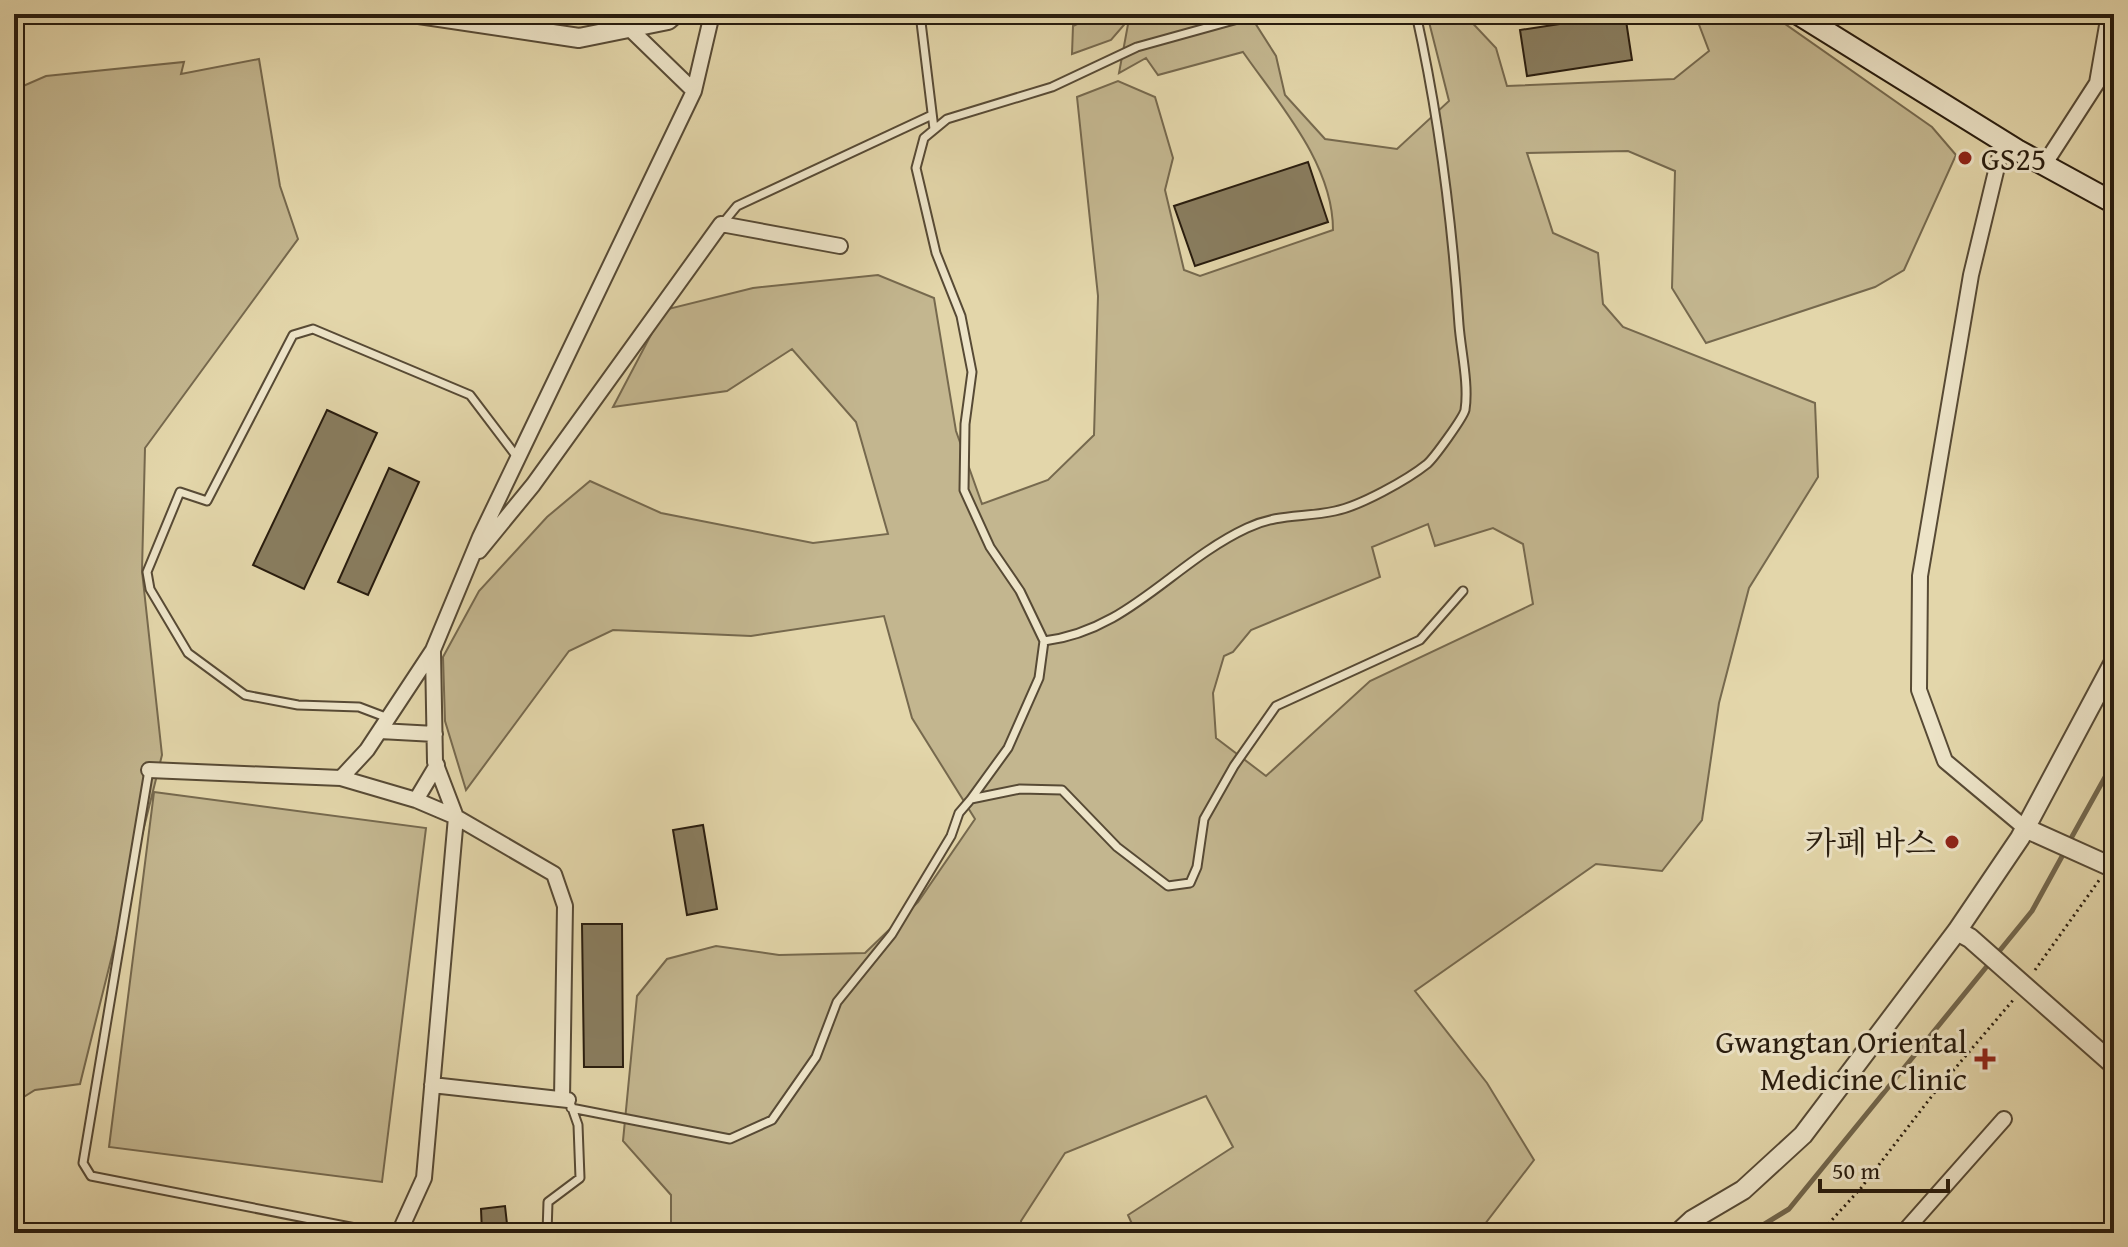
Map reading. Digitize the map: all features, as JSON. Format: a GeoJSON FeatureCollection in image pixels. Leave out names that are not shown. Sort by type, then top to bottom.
{"type":"FeatureCollection","features":[{"type":"Feature","properties":{"kind":"main road"},"geometry":{"type":"LineString","coordinates":[[1798,14],[2003,142],[2114,203]]}},
{"type":"Feature","properties":{"kind":"street"},"geometry":{"type":"LineString","coordinates":[[419,14],[579,38],[668,20],[675,14]]}},
{"type":"Feature","properties":{"kind":"street"},"geometry":{"type":"LineString","coordinates":[[341,778],[384,724],[433,650],[518,458],[694,91],[712,14]]}},
{"type":"Feature","properties":{"kind":"street"},"geometry":{"type":"LineString","coordinates":[[2044,165],[2097,83],[2109,14]]}},
{"type":"Feature","properties":{"kind":"street"},"geometry":{"type":"LineString","coordinates":[[629,28],[694,91]]}},
{"type":"Feature","properties":{"kind":"street"},"geometry":{"type":"LineString","coordinates":[[2003,142],[1971,275],[1920,576],[1919,690],[1945,761],[2033,831],[2112,867]]}},
{"type":"Feature","properties":{"kind":"street"},"geometry":{"type":"LineString","coordinates":[[469,563],[533,485],[721,224],[840,246]]}},
{"type":"Feature","properties":{"kind":"street"},"geometry":{"type":"LineString","coordinates":[[399,1233],[424,1178],[456,817],[437,765],[433,650]]}},
{"type":"Feature","properties":{"kind":"street"},"geometry":{"type":"LineString","coordinates":[[1678,1233],[1692,1220],[1743,1190],[1803,1135],[1963,935],[2033,831],[2114,662]]}},
{"type":"Feature","properties":{"kind":"street"},"geometry":{"type":"LineString","coordinates":[[384,724],[435,734]]}},
{"type":"Feature","properties":{"kind":"street"},"geometry":{"type":"LineString","coordinates":[[416,800],[437,765]]}},
{"type":"Feature","properties":{"kind":"street"},"geometry":{"type":"LineString","coordinates":[[149,770],[341,778],[416,800],[456,817],[554,874],[565,906],[567,1102],[432,1085]]}},
{"type":"Feature","properties":{"kind":"street"},"geometry":{"type":"LineString","coordinates":[[1963,935],[2114,1065]]}},
{"type":"Feature","properties":{"kind":"street"},"geometry":{"type":"LineString","coordinates":[[1903,1233],[2004,1119]]}},
{"type":"Feature","properties":{"kind":"lane"},"geometry":{"type":"LineString","coordinates":[[920,14],[934,129]]}},
{"type":"Feature","properties":{"kind":"lane"},"geometry":{"type":"LineString","coordinates":[[567,1102],[730,1139],[772,1120],[816,1057],[837,1002],[892,934],[951,836],[959,813],[1008,748],[1039,678],[1044,641],[1020,591],[990,547],[964,490],[972,372],[961,316],[936,253],[916,168],[924,138],[947,119],[1052,87],[1137,47],[1256,14]]}},
{"type":"Feature","properties":{"kind":"lane"},"geometry":{"type":"LineString","coordinates":[[1044,641],[1076,637],[1114,618],[1214,546],[1249,527],[1285,514],[1333,512],[1353,506],[1428,464],[1465,412],[1453,225],[1431,82],[1416,14]]}},
{"type":"Feature","properties":{"kind":"lane"},"geometry":{"type":"LineString","coordinates":[[721,224],[737,206],[932,115]]}},
{"type":"Feature","properties":{"kind":"lane"},"geometry":{"type":"LineString","coordinates":[[384,724],[359,707],[298,705],[245,695],[188,653],[150,589],[147,572],[180,492],[207,501],[293,335],[313,329],[470,395],[518,458]]}},
{"type":"Feature","properties":{"kind":"lane"},"geometry":{"type":"LineString","coordinates":[[971,799],[1020,789],[1062,790],[1117,847],[1168,886],[1190,883],[1197,867],[1204,819],[1234,766],[1276,706],[1420,640],[1463,591]]}},
{"type":"Feature","properties":{"kind":"lane"},"geometry":{"type":"LineString","coordinates":[[149,770],[83,1163],[91,1176],[381,1233]]}},
{"type":"Feature","properties":{"kind":"lane"},"geometry":{"type":"LineString","coordinates":[[547,1233],[548,1202],[580,1178],[578,1125],[567,1102]]}},
{"type":"Feature","properties":{"kind":"path"},"geometry":{"type":"LineString","coordinates":[[1820,1233],[1861,1188],[2022,986],[2112,867]]}},
{"type":"Feature","properties":{"kind":"shaded area"},"geometry":{"type":"Polygon","coordinates":[[[1098,14],[1222,14],[1226,18],[1255,23],[1276,56],[1285,95],[1325,139],[1397,149],[1449,101],[1427,14],[1464,14],[1496,48],[1507,86],[1674,79],[1709,51],[1695,14],[1771,14],[1932,127],[1956,155],[1904,270],[1875,287],[1706,343],[1672,288],[1675,171],[1628,151],[1527,153],[1553,233],[1598,253],[1603,304],[1623,327],[1815,403],[1818,477],[1749,588],[1719,703],[1702,820],[1662,871],[1596,864],[1415,991],[1487,1083],[1534,1160],[1478,1233],[1136,1233],[1128,1215],[1233,1147],[1206,1096],[1065,1153],[1021,1221],[1022,1233],[671,1233],[671,1195],[623,1141],[637,996],[667,959],[716,946],[779,955],[865,953],[918,902],[975,819],[912,718],[884,616],[751,636],[613,630],[569,651],[466,790],[445,721],[443,657],[479,591],[547,517],[590,481],[661,513],[813,543],[888,534],[856,422],[792,349],[727,391],[613,407],[664,310],[753,288],[878,275],[934,298],[956,431],[982,504],[1048,480],[1094,435],[1098,296],[1077,97],[1118,81],[1155,97],[1173,158],[1165,190],[1184,270],[1200,276],[1333,230],[1331,206],[1314,159],[1288,114],[1243,52],[1158,75],[1146,58],[1119,73],[1129,19],[1111,40],[1072,54],[1073,26],[1098,14]],[[1428,524],[1372,547],[1380,577],[1251,630],[1233,652],[1224,656],[1213,693],[1216,738],[1266,776],[1370,681],[1533,604],[1523,544],[1493,528],[1435,546],[1428,524]]]}},
{"type":"Feature","properties":{"kind":"shaded area"},"geometry":{"type":"Polygon","coordinates":[[[259,59],[280,186],[298,239],[145,448],[142,571],[162,755],[80,1084],[35,1090],[14,1103],[14,90],[46,76],[184,62],[181,74],[259,59]]]}},
{"type":"Feature","properties":{"kind":"shaded area"},"geometry":{"type":"Polygon","coordinates":[[[154,792],[426,828],[382,1182],[109,1147],[154,792]]]}},
{"type":"Feature","properties":{"kind":"building"},"geometry":{"type":"Polygon","coordinates":[[[1625,14],[1632,60],[1527,76],[1520,30],[1625,14]]]}},
{"type":"Feature","properties":{"kind":"building"},"geometry":{"type":"Polygon","coordinates":[[[1308,162],[1328,222],[1195,266],[1174,206],[1308,162]]]}},
{"type":"Feature","properties":{"kind":"building"},"geometry":{"type":"Polygon","coordinates":[[[327,410],[377,433],[304,589],[253,565],[327,410]]]}},
{"type":"Feature","properties":{"kind":"building"},"geometry":{"type":"Polygon","coordinates":[[[389,468],[419,482],[368,595],[338,582],[389,468]]]}},
{"type":"Feature","properties":{"kind":"building"},"geometry":{"type":"Polygon","coordinates":[[[703,825],[717,909],[687,915],[673,830],[703,825]]]}},
{"type":"Feature","properties":{"kind":"building"},"geometry":{"type":"Polygon","coordinates":[[[582,924],[622,924],[623,1067],[584,1067],[582,924]]]}},
{"type":"Feature","properties":{"kind":"building"},"geometry":{"type":"Polygon","coordinates":[[[505,1206],[508,1233],[482,1233],[481,1209],[505,1206]]]}},
{"type":"Feature","properties":{"kind":"waterway"},"geometry":{"type":"LineString","coordinates":[[2069,842],[2114,761]]}},
{"type":"Feature","properties":{"kind":"waterway"},"geometry":{"type":"LineString","coordinates":[[1750,1233],[1789,1209],[2032,911],[2065,851]]}},
{"type":"Feature","properties":{"kind":"place","name":"GS25"},"geometry":{"type":"Point","coordinates":[1965,158]}},
{"type":"Feature","properties":{"kind":"place","name":"카페 바스"},"geometry":{"type":"Point","coordinates":[1952,842]}},
{"type":"Feature","properties":{"kind":"place","name":"Gwangtan Oriental Medicine Clinic"},"geometry":{"type":"Point","coordinates":[1985,1059]}}]}
